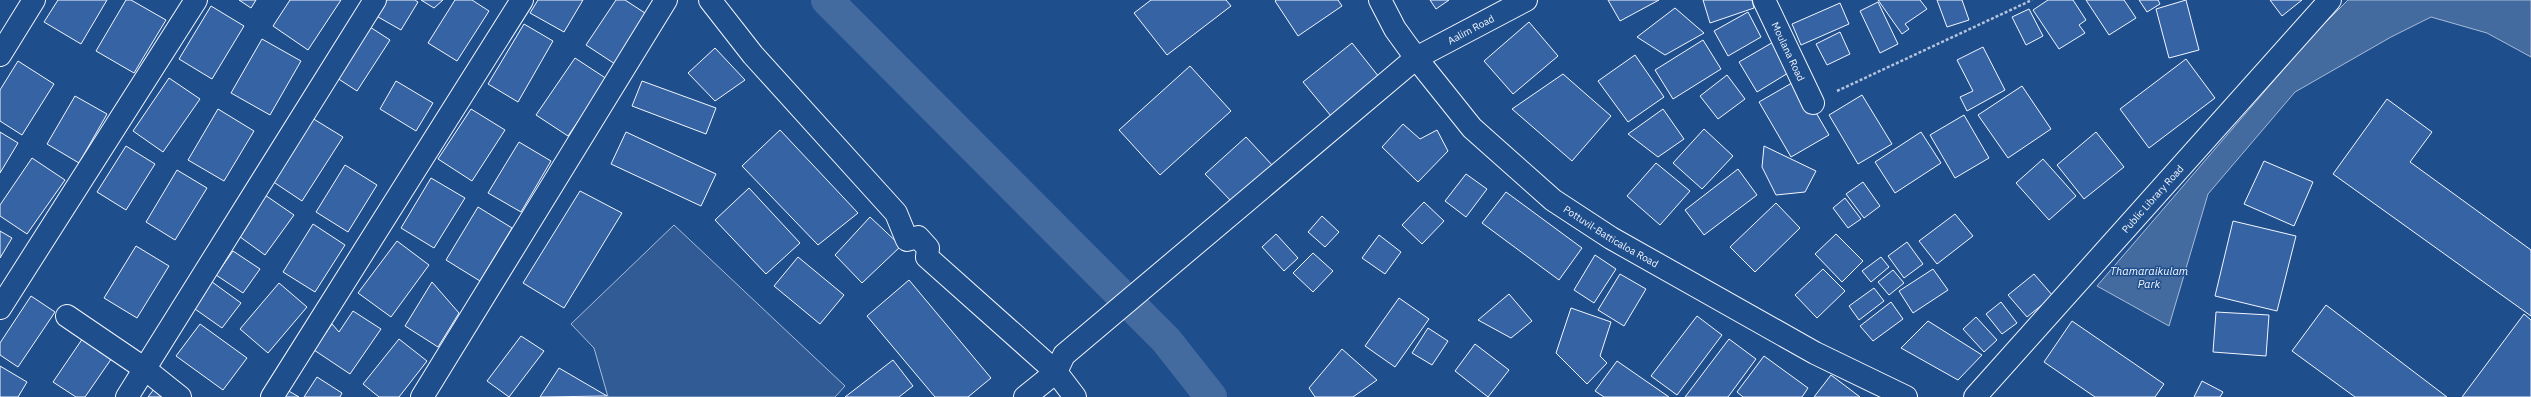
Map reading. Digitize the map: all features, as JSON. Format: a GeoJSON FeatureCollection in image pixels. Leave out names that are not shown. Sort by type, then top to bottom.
{"type":"FeatureCollection","features":[{"type":"Feature","properties":{"kind":"main road"},"geometry":{"type":"LineString","coordinates":[[0,55],[34,0]]}},
{"type":"Feature","properties":{"kind":"main road"},"geometry":{"type":"LineString","coordinates":[[0,308],[196,0]]}},
{"type":"Feature","properties":{"kind":"main road"},"geometry":{"type":"LineString","coordinates":[[127,397],[375,0]]}},
{"type":"Feature","properties":{"kind":"main road"},"geometry":{"type":"LineString","coordinates":[[272,397],[522,0]]}},
{"type":"Feature","properties":{"kind":"main road"},"geometry":{"type":"LineString","coordinates":[[422,397],[666,0]]}},
{"type":"Feature","properties":{"kind":"main road"},"geometry":{"type":"LineString","coordinates":[[710,0],[753,55],[896,213],[907,240],[918,237],[928,248],[927,256],[1060,363],[1075,397]]}},
{"type":"Feature","properties":{"kind":"main road","name":"Pottuvil-Batticaloa Road"},"geometry":{"type":"LineString","coordinates":[[1380,0],[1395,29],[1416,58],[1472,128],[1553,200],[1577,217],[1815,353],[1906,397]]}},
{"type":"Feature","properties":{"kind":"main road","name":"Aalim Road"},"geometry":{"type":"LineString","coordinates":[[1026,397],[1060,363],[1177,259],[1416,58],[1526,0]]}},
{"type":"Feature","properties":{"kind":"main road","name":"Moulana Road"},"geometry":{"type":"LineString","coordinates":[[1764,0],[1813,102]]}},
{"type":"Feature","properties":{"kind":"main road","name":"Public Library Road"},"geometry":{"type":"LineString","coordinates":[[1975,397],[2330,0]]}},
{"type":"Feature","properties":{"kind":"main road"},"geometry":{"type":"LineString","coordinates":[[67,316],[145,369],[180,397]]}},
{"type":"Feature","properties":{"kind":"path"},"geometry":{"type":"LineString","coordinates":[[1813,102],[2032,0]]}},
{"type":"Feature","properties":{"kind":"shaded area"},"geometry":{"type":"Polygon","coordinates":[[[674,225],[845,386],[835,397],[608,397],[594,348],[571,324],[674,225]]]}},
{"type":"Feature","properties":{"kind":"water","name":"Thamaraikulam Park"},"geometry":{"type":"Polygon","coordinates":[[[2348,0],[2531,0],[2531,57],[2487,33],[2431,17],[2391,37],[2295,92],[2208,194],[2169,326],[2097,286],[2314,34],[2348,0]]]}},
{"type":"Feature","properties":{"kind":"building"},"geometry":{"type":"Polygon","coordinates":[[[58,0],[107,0],[81,44],[44,22],[58,0]]]}},
{"type":"Feature","properties":{"kind":"building"},"geometry":{"type":"Polygon","coordinates":[[[126,0],[131,0],[166,20],[134,73],[96,51],[126,0]]]}},
{"type":"Feature","properties":{"kind":"building"},"geometry":{"type":"Polygon","coordinates":[[[239,0],[256,0],[251,8],[239,0]]]}},
{"type":"Feature","properties":{"kind":"building"},"geometry":{"type":"Polygon","coordinates":[[[290,0],[341,0],[308,50],[273,26],[290,0]]]}},
{"type":"Feature","properties":{"kind":"building"},"geometry":{"type":"Polygon","coordinates":[[[382,0],[415,0],[418,2],[401,30],[373,14],[382,0]]]}},
{"type":"Feature","properties":{"kind":"building"},"geometry":{"type":"Polygon","coordinates":[[[421,0],[443,0],[434,8],[421,0]]]}},
{"type":"Feature","properties":{"kind":"building"},"geometry":{"type":"Polygon","coordinates":[[[455,0],[472,0],[489,11],[457,61],[428,43],[455,0]]]}},
{"type":"Feature","properties":{"kind":"building"},"geometry":{"type":"Polygon","coordinates":[[[538,0],[583,0],[564,32],[530,13],[538,0]]]}},
{"type":"Feature","properties":{"kind":"building"},"geometry":{"type":"Polygon","coordinates":[[[616,0],[625,0],[648,15],[615,64],[586,45],[616,0]]]}},
{"type":"Feature","properties":{"kind":"building"},"geometry":{"type":"Polygon","coordinates":[[[1151,0],[1226,0],[1231,6],[1167,55],[1134,13],[1151,0]]]}},
{"type":"Feature","properties":{"kind":"building"},"geometry":{"type":"Polygon","coordinates":[[[1338,0],[1342,6],[1298,36],[1275,1],[1338,0]]]}},
{"type":"Feature","properties":{"kind":"building"},"geometry":{"type":"Polygon","coordinates":[[[1430,0],[1449,0],[1436,9],[1430,0]]]}},
{"type":"Feature","properties":{"kind":"building"},"geometry":{"type":"Polygon","coordinates":[[[1608,0],[1659,0],[1620,21],[1608,0]]]}},
{"type":"Feature","properties":{"kind":"building"},"geometry":{"type":"Polygon","coordinates":[[[1703,0],[1752,0],[1754,8],[1710,23],[1703,0]]]}},
{"type":"Feature","properties":{"kind":"building"},"geometry":{"type":"Polygon","coordinates":[[[1878,0],[1920,0],[1927,9],[1905,24],[1909,29],[1902,34],[1878,0]]]}},
{"type":"Feature","properties":{"kind":"building"},"geometry":{"type":"Polygon","coordinates":[[[1937,0],[1962,0],[1969,20],[1947,27],[1937,0]]]}},
{"type":"Feature","properties":{"kind":"building"},"geometry":{"type":"Polygon","coordinates":[[[2048,0],[2073,0],[2086,20],[2079,25],[2085,33],[2059,49],[2033,10],[2048,0]]]}},
{"type":"Feature","properties":{"kind":"building"},"geometry":{"type":"Polygon","coordinates":[[[2086,0],[2124,0],[2136,18],[2109,35],[2086,0]]]}},
{"type":"Feature","properties":{"kind":"building"},"geometry":{"type":"Polygon","coordinates":[[[2139,0],[2158,0],[2160,4],[2147,12],[2139,0]]]}},
{"type":"Feature","properties":{"kind":"building"},"geometry":{"type":"Polygon","coordinates":[[[2186,0],[2199,50],[2169,58],[2156,9],[2186,0]]]}},
{"type":"Feature","properties":{"kind":"building"},"geometry":{"type":"Polygon","coordinates":[[[2270,0],[2302,0],[2282,16],[2270,0]]]}},
{"type":"Feature","properties":{"kind":"building"},"geometry":{"type":"Polygon","coordinates":[[[1878,2],[1898,44],[1880,53],[1860,11],[1878,2]]]}},
{"type":"Feature","properties":{"kind":"building"},"geometry":{"type":"Polygon","coordinates":[[[1840,3],[1849,24],[1801,45],[1792,24],[1840,3]]]}},
{"type":"Feature","properties":{"kind":"building"},"geometry":{"type":"Polygon","coordinates":[[[211,6],[244,26],[212,79],[179,59],[211,6]]]}},
{"type":"Feature","properties":{"kind":"building"},"geometry":{"type":"Polygon","coordinates":[[[1675,8],[1704,33],[1665,55],[1637,37],[1675,8]]]}},
{"type":"Feature","properties":{"kind":"building"},"geometry":{"type":"Polygon","coordinates":[[[2029,9],[2043,36],[2026,45],[2012,17],[2029,9]]]}},
{"type":"Feature","properties":{"kind":"building"},"geometry":{"type":"Polygon","coordinates":[[[1748,12],[1761,37],[1728,56],[1714,31],[1748,12]]]}},
{"type":"Feature","properties":{"kind":"building"},"geometry":{"type":"Polygon","coordinates":[[[1529,22],[1558,56],[1513,94],[1484,61],[1529,22]]]}},
{"type":"Feature","properties":{"kind":"building"},"geometry":{"type":"Polygon","coordinates":[[[524,24],[553,41],[518,102],[488,84],[524,24]]]}},
{"type":"Feature","properties":{"kind":"building"},"geometry":{"type":"Polygon","coordinates":[[[367,25],[390,40],[357,91],[334,76],[367,25]]]}},
{"type":"Feature","properties":{"kind":"building"},"geometry":{"type":"Polygon","coordinates":[[[1840,32],[1850,54],[1827,65],[1816,44],[1840,32]]]}},
{"type":"Feature","properties":{"kind":"building"},"geometry":{"type":"Polygon","coordinates":[[[262,39],[301,61],[270,115],[231,93],[262,39]]]}},
{"type":"Feature","properties":{"kind":"building"},"geometry":{"type":"Polygon","coordinates":[[[1703,40],[1721,69],[1673,99],[1655,70],[1703,40]]]}},
{"type":"Feature","properties":{"kind":"building"},"geometry":{"type":"Polygon","coordinates":[[[1775,41],[1793,70],[1757,92],[1739,62],[1775,41]]]}},
{"type":"Feature","properties":{"kind":"building"},"geometry":{"type":"Polygon","coordinates":[[[1352,43],[1379,77],[1331,116],[1303,82],[1352,43]]]}},
{"type":"Feature","properties":{"kind":"building"},"geometry":{"type":"Polygon","coordinates":[[[1983,47],[2005,90],[1967,111],[1960,97],[1973,91],[1957,60],[1983,47]]]}},
{"type":"Feature","properties":{"kind":"building"},"geometry":{"type":"Polygon","coordinates":[[[715,48],[745,80],[715,101],[688,73],[715,48]]]}},
{"type":"Feature","properties":{"kind":"building"},"geometry":{"type":"Polygon","coordinates":[[[1635,55],[1664,97],[1628,122],[1598,81],[1635,55]]]}},
{"type":"Feature","properties":{"kind":"building"},"geometry":{"type":"Polygon","coordinates":[[[575,58],[607,79],[568,136],[536,115],[575,58]]]}},
{"type":"Feature","properties":{"kind":"building"},"geometry":{"type":"Polygon","coordinates":[[[2186,59],[2215,98],[2149,148],[2120,109],[2186,59]]]}},
{"type":"Feature","properties":{"kind":"building"},"geometry":{"type":"Polygon","coordinates":[[[18,61],[54,84],[22,135],[0,121],[0,90],[18,61]]]}},
{"type":"Feature","properties":{"kind":"building"},"geometry":{"type":"Polygon","coordinates":[[[1190,66],[1231,111],[1160,175],[1119,130],[1190,66]]]}},
{"type":"Feature","properties":{"kind":"building"},"geometry":{"type":"Polygon","coordinates":[[[1563,74],[1611,116],[1572,161],[1512,109],[1563,74]]]}},
{"type":"Feature","properties":{"kind":"building"},"geometry":{"type":"Polygon","coordinates":[[[1727,75],[1745,99],[1718,119],[1700,96],[1727,75]]]}},
{"type":"Feature","properties":{"kind":"building"},"geometry":{"type":"Polygon","coordinates":[[[169,78],[200,99],[163,152],[133,131],[169,78]]]}},
{"type":"Feature","properties":{"kind":"building"},"geometry":{"type":"Polygon","coordinates":[[[1797,80],[1829,135],[1791,157],[1759,102],[1797,80]]]}},
{"type":"Feature","properties":{"kind":"building"},"geometry":{"type":"Polygon","coordinates":[[[396,81],[433,103],[416,131],[380,109],[396,81]]]}},
{"type":"Feature","properties":{"kind":"building"},"geometry":{"type":"Polygon","coordinates":[[[642,81],[716,108],[706,134],[632,106],[642,81]]]}},
{"type":"Feature","properties":{"kind":"building"},"geometry":{"type":"Polygon","coordinates":[[[2022,86],[2051,129],[2008,158],[1978,115],[2022,86]]]}},
{"type":"Feature","properties":{"kind":"building"},"geometry":{"type":"Polygon","coordinates":[[[1862,95],[1892,144],[1858,164],[1829,115],[1862,95]]]}},
{"type":"Feature","properties":{"kind":"building"},"geometry":{"type":"Polygon","coordinates":[[[75,96],[107,114],[79,163],[47,144],[75,96]]]}},
{"type":"Feature","properties":{"kind":"building"},"geometry":{"type":"Polygon","coordinates":[[[2387,99],[2432,132],[2410,162],[2531,250],[2531,316],[2333,174],[2387,99]]]}},
{"type":"Feature","properties":{"kind":"building"},"geometry":{"type":"Polygon","coordinates":[[[218,109],[254,131],[224,181],[188,160],[218,109]]]}},
{"type":"Feature","properties":{"kind":"building"},"geometry":{"type":"Polygon","coordinates":[[[471,109],[505,130],[472,181],[438,159],[471,109]]]}},
{"type":"Feature","properties":{"kind":"building"},"geometry":{"type":"Polygon","coordinates":[[[1663,109],[1684,139],[1658,157],[1628,134],[1663,109]]]}},
{"type":"Feature","properties":{"kind":"building"},"geometry":{"type":"Polygon","coordinates":[[[1964,115],[1989,158],[1955,178],[1930,135],[1964,115]]]}},
{"type":"Feature","properties":{"kind":"building"},"geometry":{"type":"Polygon","coordinates":[[[312,118],[343,137],[302,201],[272,181],[312,118]]]}},
{"type":"Feature","properties":{"kind":"building"},"geometry":{"type":"Polygon","coordinates":[[[1403,124],[1420,139],[1437,130],[1448,151],[1418,182],[1382,147],[1403,124]]]}},
{"type":"Feature","properties":{"kind":"building"},"geometry":{"type":"Polygon","coordinates":[[[1704,129],[1733,156],[1702,189],[1673,163],[1704,129]]]}},
{"type":"Feature","properties":{"kind":"building"},"geometry":{"type":"Polygon","coordinates":[[[780,130],[858,213],[818,245],[742,166],[780,130]]]}},
{"type":"Feature","properties":{"kind":"building"},"geometry":{"type":"Polygon","coordinates":[[[0,132],[18,143],[0,173],[0,132]]]}},
{"type":"Feature","properties":{"kind":"building"},"geometry":{"type":"Polygon","coordinates":[[[626,132],[716,174],[701,206],[611,164],[626,132]]]}},
{"type":"Feature","properties":{"kind":"building"},"geometry":{"type":"Polygon","coordinates":[[[1921,132],[1941,163],[1895,193],[1875,162],[1921,132]]]}},
{"type":"Feature","properties":{"kind":"building"},"geometry":{"type":"Polygon","coordinates":[[[2096,132],[2124,167],[2084,199],[2057,165],[2096,132]]]}},
{"type":"Feature","properties":{"kind":"building"},"geometry":{"type":"Polygon","coordinates":[[[1246,137],[1273,166],[1233,203],[1205,174],[1246,137]]]}},
{"type":"Feature","properties":{"kind":"building"},"geometry":{"type":"Polygon","coordinates":[[[519,142],[551,161],[521,212],[488,193],[519,142]]]}},
{"type":"Feature","properties":{"kind":"building"},"geometry":{"type":"Polygon","coordinates":[[[126,146],[155,164],[126,210],[97,192],[126,146]]]}},
{"type":"Feature","properties":{"kind":"building"},"geometry":{"type":"Polygon","coordinates":[[[1764,146],[1816,171],[1805,192],[1776,195],[1762,167],[1764,146]]]}},
{"type":"Feature","properties":{"kind":"building"},"geometry":{"type":"Polygon","coordinates":[[[32,158],[65,180],[27,234],[0,216],[0,205],[32,158]]]}},
{"type":"Feature","properties":{"kind":"building"},"geometry":{"type":"Polygon","coordinates":[[[2043,159],[2076,196],[2049,220],[2016,183],[2043,159]]]}},
{"type":"Feature","properties":{"kind":"building"},"geometry":{"type":"Polygon","coordinates":[[[2264,161],[2313,182],[2294,226],[2244,204],[2264,161]]]}},
{"type":"Feature","properties":{"kind":"building"},"geometry":{"type":"Polygon","coordinates":[[[1656,163],[1690,191],[1660,225],[1627,196],[1656,163]]]}},
{"type":"Feature","properties":{"kind":"building"},"geometry":{"type":"Polygon","coordinates":[[[345,165],[377,185],[348,232],[316,212],[345,165]]]}},
{"type":"Feature","properties":{"kind":"building"},"geometry":{"type":"Polygon","coordinates":[[[1738,169],[1757,195],[1704,235],[1685,210],[1738,169]]]}},
{"type":"Feature","properties":{"kind":"building"},"geometry":{"type":"Polygon","coordinates":[[[177,170],[207,188],[175,240],[146,222],[177,170]]]}},
{"type":"Feature","properties":{"kind":"building"},"geometry":{"type":"Polygon","coordinates":[[[1466,174],[1487,189],[1466,217],[1445,201],[1466,174]]]}},
{"type":"Feature","properties":{"kind":"building"},"geometry":{"type":"Polygon","coordinates":[[[431,178],[465,198],[434,248],[401,228],[431,178]]]}},
{"type":"Feature","properties":{"kind":"building"},"geometry":{"type":"Polygon","coordinates":[[[1863,182],[1880,206],[1864,218],[1846,194],[1863,182]]]}},
{"type":"Feature","properties":{"kind":"building"},"geometry":{"type":"Polygon","coordinates":[[[749,188],[800,243],[766,274],[715,220],[749,188]]]}},
{"type":"Feature","properties":{"kind":"building"},"geometry":{"type":"Polygon","coordinates":[[[580,191],[622,213],[564,308],[523,283],[580,191]]]}},
{"type":"Feature","properties":{"kind":"building"},"geometry":{"type":"Polygon","coordinates":[[[1506,192],[1582,248],[1559,280],[1482,223],[1506,192]]]}},
{"type":"Feature","properties":{"kind":"building"},"geometry":{"type":"Polygon","coordinates":[[[265,195],[294,215],[265,255],[236,234],[265,195]]]}},
{"type":"Feature","properties":{"kind":"building"},"geometry":{"type":"Polygon","coordinates":[[[1845,198],[1861,219],[1848,228],[1833,208],[1845,198]]]}},
{"type":"Feature","properties":{"kind":"building"},"geometry":{"type":"Polygon","coordinates":[[[1424,202],[1444,221],[1422,244],[1402,225],[1424,202]]]}},
{"type":"Feature","properties":{"kind":"building"},"geometry":{"type":"Polygon","coordinates":[[[1776,203],[1800,228],[1755,272],[1730,247],[1776,203]]]}},
{"type":"Feature","properties":{"kind":"building"},"geometry":{"type":"Polygon","coordinates":[[[478,207],[512,228],[480,281],[446,260],[478,207]]]}},
{"type":"Feature","properties":{"kind":"building"},"geometry":{"type":"Polygon","coordinates":[[[1955,214],[1973,236],[1937,264],[1919,241],[1955,214]]]}},
{"type":"Feature","properties":{"kind":"building"},"geometry":{"type":"Polygon","coordinates":[[[1322,216],[1339,232],[1325,247],[1308,232],[1322,216]]]}},
{"type":"Feature","properties":{"kind":"building"},"geometry":{"type":"Polygon","coordinates":[[[870,217],[901,246],[862,283],[835,255],[870,217]]]}},
{"type":"Feature","properties":{"kind":"building"},"geometry":{"type":"Polygon","coordinates":[[[2233,221],[2296,236],[2277,311],[2215,296],[2233,221]]]}},
{"type":"Feature","properties":{"kind":"building"},"geometry":{"type":"Polygon","coordinates":[[[313,224],[345,245],[315,292],[283,272],[313,224]]]}},
{"type":"Feature","properties":{"kind":"building"},"geometry":{"type":"Polygon","coordinates":[[[0,231],[12,238],[0,258],[0,231]]]}},
{"type":"Feature","properties":{"kind":"building"},"geometry":{"type":"Polygon","coordinates":[[[1276,234],[1298,258],[1284,271],[1262,247],[1276,234]]]}},
{"type":"Feature","properties":{"kind":"building"},"geometry":{"type":"Polygon","coordinates":[[[1836,234],[1863,261],[1842,282],[1815,254],[1836,234]]]}},
{"type":"Feature","properties":{"kind":"building"},"geometry":{"type":"Polygon","coordinates":[[[1379,235],[1401,252],[1385,274],[1362,258],[1379,235]]]}},
{"type":"Feature","properties":{"kind":"building"},"geometry":{"type":"Polygon","coordinates":[[[397,241],[429,265],[391,317],[358,293],[397,241]]]}},
{"type":"Feature","properties":{"kind":"building"},"geometry":{"type":"Polygon","coordinates":[[[1907,242],[1923,264],[1904,278],[1888,256],[1907,242]]]}},
{"type":"Feature","properties":{"kind":"building"},"geometry":{"type":"Polygon","coordinates":[[[136,246],[169,266],[137,318],[104,298],[136,246]]]}},
{"type":"Feature","properties":{"kind":"building"},"geometry":{"type":"Polygon","coordinates":[[[233,251],[260,269],[243,293],[216,275],[233,251]]]}},
{"type":"Feature","properties":{"kind":"building"},"geometry":{"type":"Polygon","coordinates":[[[1313,253],[1333,271],[1313,292],[1293,273],[1313,253]]]}},
{"type":"Feature","properties":{"kind":"building"},"geometry":{"type":"Polygon","coordinates":[[[1595,255],[1616,269],[1594,303],[1574,290],[1595,255]]]}},
{"type":"Feature","properties":{"kind":"building"},"geometry":{"type":"Polygon","coordinates":[[[798,257],[844,295],[820,324],[774,286],[798,257]]]}},
{"type":"Feature","properties":{"kind":"building"},"geometry":{"type":"Polygon","coordinates":[[[1881,257],[1889,267],[1871,282],[1862,271],[1881,257]]]}},
{"type":"Feature","properties":{"kind":"building"},"geometry":{"type":"Polygon","coordinates":[[[1823,269],[1845,291],[1817,318],[1795,295],[1823,269]]]}},
{"type":"Feature","properties":{"kind":"building"},"geometry":{"type":"Polygon","coordinates":[[[1933,269],[1948,290],[1913,313],[1899,291],[1933,269]]]}},
{"type":"Feature","properties":{"kind":"building"},"geometry":{"type":"Polygon","coordinates":[[[1893,270],[1904,283],[1889,295],[1878,282],[1893,270]]]}},
{"type":"Feature","properties":{"kind":"building"},"geometry":{"type":"Polygon","coordinates":[[[1620,274],[1646,289],[1624,326],[1598,310],[1620,274]]]}},
{"type":"Feature","properties":{"kind":"building"},"geometry":{"type":"Polygon","coordinates":[[[2034,274],[2053,296],[2027,317],[2008,295],[2034,274]]]}},
{"type":"Feature","properties":{"kind":"building"},"geometry":{"type":"Polygon","coordinates":[[[208,279],[241,303],[222,328],[195,309],[208,279]]]}},
{"type":"Feature","properties":{"kind":"building"},"geometry":{"type":"Polygon","coordinates":[[[909,280],[991,378],[968,397],[935,397],[867,316],[909,280]]]}},
{"type":"Feature","properties":{"kind":"building"},"geometry":{"type":"Polygon","coordinates":[[[432,282],[459,313],[438,347],[405,326],[432,282]]]}},
{"type":"Feature","properties":{"kind":"building"},"geometry":{"type":"Polygon","coordinates":[[[279,283],[307,307],[268,353],[240,329],[279,283]]]}},
{"type":"Feature","properties":{"kind":"building"},"geometry":{"type":"Polygon","coordinates":[[[1874,288],[1884,301],[1859,320],[1849,306],[1874,288]]]}},
{"type":"Feature","properties":{"kind":"building"},"geometry":{"type":"Polygon","coordinates":[[[1509,294],[1532,321],[1511,338],[1478,320],[1509,294]]]}},
{"type":"Feature","properties":{"kind":"building"},"geometry":{"type":"Polygon","coordinates":[[[31,296],[55,312],[18,367],[0,355],[0,343],[31,296]]]}},
{"type":"Feature","properties":{"kind":"building"},"geometry":{"type":"Polygon","coordinates":[[[1399,298],[1429,319],[1395,367],[1365,346],[1399,298]]]}},
{"type":"Feature","properties":{"kind":"building"},"geometry":{"type":"Polygon","coordinates":[[[1891,302],[1903,319],[1873,341],[1860,326],[1891,302]]]}},
{"type":"Feature","properties":{"kind":"building"},"geometry":{"type":"Polygon","coordinates":[[[2001,302],[2017,323],[2002,334],[1986,314],[2001,302]]]}},
{"type":"Feature","properties":{"kind":"building"},"geometry":{"type":"Polygon","coordinates":[[[2326,305],[2447,397],[2355,397],[2292,351],[2326,305]]]}},
{"type":"Feature","properties":{"kind":"building"},"geometry":{"type":"Polygon","coordinates":[[[1571,308],[1611,322],[1600,356],[1607,363],[1587,384],[1556,353],[1571,308]]]}},
{"type":"Feature","properties":{"kind":"building"},"geometry":{"type":"Polygon","coordinates":[[[353,311],[381,329],[350,374],[314,350],[332,324],[339,332],[353,311]]]}},
{"type":"Feature","properties":{"kind":"building"},"geometry":{"type":"Polygon","coordinates":[[[2216,312],[2269,315],[2266,356],[2213,352],[2216,312]]]}},
{"type":"Feature","properties":{"kind":"building"},"geometry":{"type":"Polygon","coordinates":[[[2524,314],[2531,320],[2531,397],[2462,397],[2524,314]]]}},
{"type":"Feature","properties":{"kind":"building"},"geometry":{"type":"Polygon","coordinates":[[[1697,316],[1722,335],[1677,395],[1651,376],[1697,316]]]}},
{"type":"Feature","properties":{"kind":"building"},"geometry":{"type":"Polygon","coordinates":[[[1976,317],[1997,340],[1984,352],[1963,329],[1976,317]]]}},
{"type":"Feature","properties":{"kind":"building"},"geometry":{"type":"Polygon","coordinates":[[[1928,321],[1982,355],[1958,380],[1901,348],[1928,321]]]}},
{"type":"Feature","properties":{"kind":"building"},"geometry":{"type":"Polygon","coordinates":[[[2072,321],[2164,384],[2155,397],[2095,397],[2044,362],[2072,321]]]}},
{"type":"Feature","properties":{"kind":"building"},"geometry":{"type":"Polygon","coordinates":[[[200,324],[247,358],[223,390],[176,356],[200,324]]]}},
{"type":"Feature","properties":{"kind":"building"},"geometry":{"type":"Polygon","coordinates":[[[1428,328],[1448,341],[1432,365],[1412,353],[1428,328]]]}},
{"type":"Feature","properties":{"kind":"building"},"geometry":{"type":"Polygon","coordinates":[[[85,335],[114,355],[85,397],[76,397],[53,382],[85,335]]]}},
{"type":"Feature","properties":{"kind":"building"},"geometry":{"type":"Polygon","coordinates":[[[521,336],[544,351],[509,397],[487,381],[521,336]]]}},
{"type":"Feature","properties":{"kind":"building"},"geometry":{"type":"Polygon","coordinates":[[[399,339],[427,361],[399,397],[379,397],[363,384],[399,339]]]}},
{"type":"Feature","properties":{"kind":"building"},"geometry":{"type":"Polygon","coordinates":[[[1729,339],[1756,359],[1728,397],[1685,397],[1729,339]]]}},
{"type":"Feature","properties":{"kind":"building"},"geometry":{"type":"Polygon","coordinates":[[[1475,344],[1509,370],[1488,397],[1455,371],[1475,344]]]}},
{"type":"Feature","properties":{"kind":"building"},"geometry":{"type":"Polygon","coordinates":[[[1342,349],[1377,380],[1353,397],[1315,397],[1309,388],[1342,349]]]}},
{"type":"Feature","properties":{"kind":"building"},"geometry":{"type":"Polygon","coordinates":[[[1764,356],[1808,388],[1802,397],[1743,397],[1737,392],[1764,356]]]}},
{"type":"Feature","properties":{"kind":"building"},"geometry":{"type":"Polygon","coordinates":[[[893,360],[913,386],[899,397],[845,397],[893,360]]]}},
{"type":"Feature","properties":{"kind":"building"},"geometry":{"type":"Polygon","coordinates":[[[1617,361],[1669,397],[1604,397],[1595,391],[1617,361]]]}},
{"type":"Feature","properties":{"kind":"building"},"geometry":{"type":"Polygon","coordinates":[[[0,366],[27,382],[18,397],[0,397],[0,366]]]}},
{"type":"Feature","properties":{"kind":"building"},"geometry":{"type":"Polygon","coordinates":[[[559,368],[607,396],[540,397],[559,368]]]}},
{"type":"Feature","properties":{"kind":"building"},"geometry":{"type":"Polygon","coordinates":[[[1831,375],[1860,397],[1814,397],[1831,375]]]}},
{"type":"Feature","properties":{"kind":"building"},"geometry":{"type":"Polygon","coordinates":[[[317,377],[342,393],[340,397],[304,397],[317,377]]]}},
{"type":"Feature","properties":{"kind":"building"},"geometry":{"type":"Polygon","coordinates":[[[2202,381],[2223,392],[2220,397],[2194,397],[2202,381]]]}},
{"type":"Feature","properties":{"kind":"building"},"geometry":{"type":"Polygon","coordinates":[[[154,389],[164,397],[148,397],[154,389]]]}},
{"type":"Feature","properties":{"kind":"building"},"geometry":{"type":"Polygon","coordinates":[[[287,390],[299,397],[282,397],[287,390]]]}},
{"type":"Feature","properties":{"kind":"waterway"},"geometry":{"type":"LineString","coordinates":[[827,0],[1166,340],[1211,397]]}}]}
